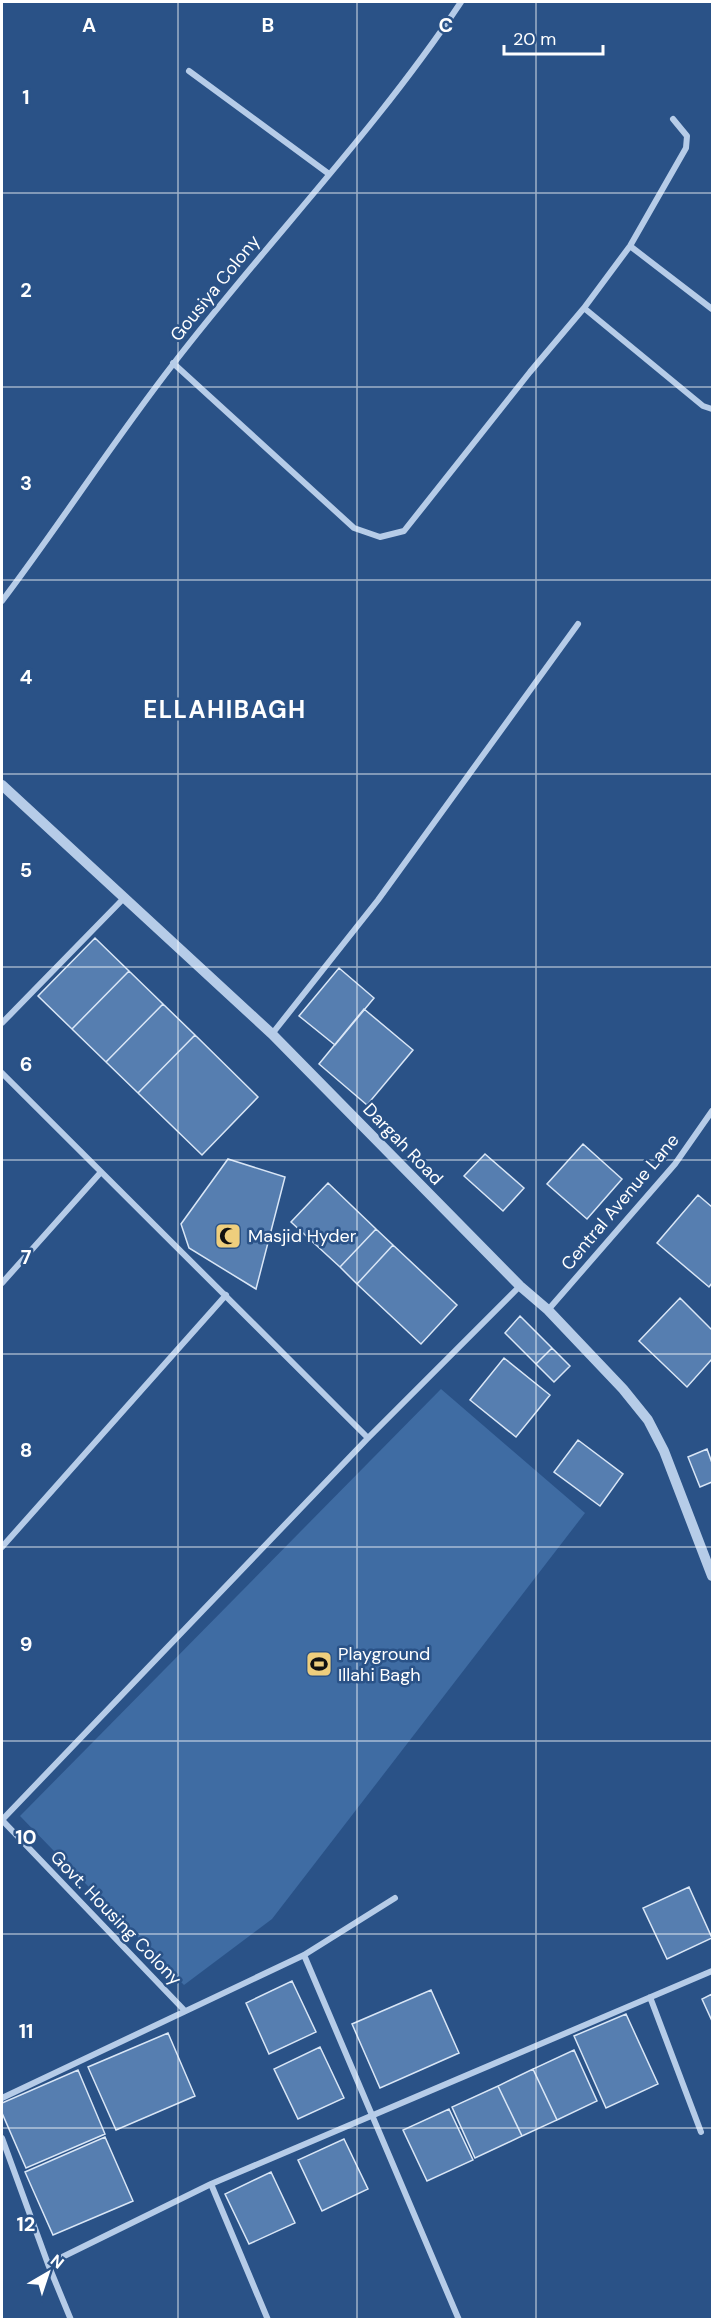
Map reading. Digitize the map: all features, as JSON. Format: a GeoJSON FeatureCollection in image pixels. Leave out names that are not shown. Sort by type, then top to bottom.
{"type":"FeatureCollection","features":[{"type":"Feature","properties":{"kind":"street","name":"Gousiya Colony"},"geometry":{"type":"LineString","coordinates":[[2,601],[173,363],[384,109],[425,57],[461,2]]}},
{"type":"Feature","properties":{"kind":"street"},"geometry":{"type":"LineString","coordinates":[[189,71],[329,174]]}},
{"type":"Feature","properties":{"kind":"street"},"geometry":{"type":"LineString","coordinates":[[173,363],[354,528],[380,537],[404,531],[530,372],[584,308],[630,246],[686,148],[687,136],[673,119]]}},
{"type":"Feature","properties":{"kind":"street"},"geometry":{"type":"LineString","coordinates":[[630,246],[712,309]]}},
{"type":"Feature","properties":{"kind":"street"},"geometry":{"type":"LineString","coordinates":[[584,308],[703,406],[712,409]]}},
{"type":"Feature","properties":{"kind":"street"},"geometry":{"type":"LineString","coordinates":[[272,1034],[378,900],[578,624]]}},
{"type":"Feature","properties":{"kind":"street","name":"Dargah Road"},"geometry":{"type":"LineString","coordinates":[[2,788],[125,897],[272,1034],[520,1286],[548,1310],[623,1389],[648,1420],[664,1451],[712,1576]]}},
{"type":"Feature","properties":{"kind":"street"},"geometry":{"type":"LineString","coordinates":[[2,1023],[125,897]]}},
{"type":"Feature","properties":{"kind":"street"},"geometry":{"type":"LineString","coordinates":[[2,1073],[368,1438]]}},
{"type":"Feature","properties":{"kind":"street","name":"Central Avenue Lane"},"geometry":{"type":"LineString","coordinates":[[548,1310],[675,1164],[712,1111]]}},
{"type":"Feature","properties":{"kind":"street"},"geometry":{"type":"LineString","coordinates":[[2,1283],[102,1172]]}},
{"type":"Feature","properties":{"kind":"street"},"geometry":{"type":"LineString","coordinates":[[2,1820],[368,1438],[520,1286]]}},
{"type":"Feature","properties":{"kind":"street"},"geometry":{"type":"LineString","coordinates":[[2,1547],[226,1295]]}},
{"type":"Feature","properties":{"kind":"street","name":"Govt. Housing Colony"},"geometry":{"type":"LineString","coordinates":[[2,1820],[185,2011]]}},
{"type":"Feature","properties":{"kind":"street"},"geometry":{"type":"LineString","coordinates":[[2,2098],[304,1955],[395,1898]]}},
{"type":"Feature","properties":{"kind":"street"},"geometry":{"type":"LineString","coordinates":[[304,1955],[459,2319]]}},
{"type":"Feature","properties":{"kind":"street"},"geometry":{"type":"LineString","coordinates":[[48,2264],[211,2184],[712,1971]]}},
{"type":"Feature","properties":{"kind":"street"},"geometry":{"type":"LineString","coordinates":[[650,1997],[701,2132]]}},
{"type":"Feature","properties":{"kind":"street"},"geometry":{"type":"LineString","coordinates":[[2,2138],[48,2264],[72,2319]]}},
{"type":"Feature","properties":{"kind":"street"},"geometry":{"type":"LineString","coordinates":[[211,2184],[268,2319]]}},
{"type":"Feature","properties":{"kind":"shaded area","name":"Playground Illahi Bagh"},"geometry":{"type":"Polygon","coordinates":[[[441,1389],[585,1513],[272,1919],[184,1985],[20,1816],[441,1389]]]}},
{"type":"Feature","properties":{"kind":"building"},"geometry":{"type":"Polygon","coordinates":[[[95,938],[129,971],[72,1029],[38,996],[95,938]]]}},
{"type":"Feature","properties":{"kind":"building"},"geometry":{"type":"Polygon","coordinates":[[[339,968],[374,998],[335,1045],[299,1016],[339,968]]]}},
{"type":"Feature","properties":{"kind":"building"},"geometry":{"type":"Polygon","coordinates":[[[129,971],[163,1004],[106,1062],[72,1029],[129,971]]]}},
{"type":"Feature","properties":{"kind":"building"},"geometry":{"type":"Polygon","coordinates":[[[163,1004],[195,1035],[138,1093],[106,1062],[163,1004]]]}},
{"type":"Feature","properties":{"kind":"building"},"geometry":{"type":"Polygon","coordinates":[[[364,1009],[413,1050],[367,1105],[319,1064],[364,1009]]]}},
{"type":"Feature","properties":{"kind":"building"},"geometry":{"type":"Polygon","coordinates":[[[195,1035],[258,1097],[202,1155],[138,1093],[195,1035]]]}},
{"type":"Feature","properties":{"kind":"building"},"geometry":{"type":"Polygon","coordinates":[[[583,1144],[622,1179],[587,1219],[547,1184],[583,1144]]]}},
{"type":"Feature","properties":{"kind":"building"},"geometry":{"type":"Polygon","coordinates":[[[485,1154],[524,1188],[503,1211],[464,1176],[485,1154]]]}},
{"type":"Feature","properties":{"kind":"building","name":"Masjid Hyder"},"geometry":{"type":"Polygon","coordinates":[[[228,1159],[285,1177],[256,1289],[189,1248],[181,1224],[228,1159]]]}},
{"type":"Feature","properties":{"kind":"building"},"geometry":{"type":"Polygon","coordinates":[[[328,1183],[376,1229],[340,1267],[291,1222],[328,1183]]]}},
{"type":"Feature","properties":{"kind":"building"},"geometry":{"type":"Polygon","coordinates":[[[698,1195],[712,1207],[712,1283],[709,1287],[657,1243],[698,1195]]]}},
{"type":"Feature","properties":{"kind":"building"},"geometry":{"type":"Polygon","coordinates":[[[376,1229],[393,1245],[357,1284],[340,1267],[376,1229]]]}},
{"type":"Feature","properties":{"kind":"building"},"geometry":{"type":"Polygon","coordinates":[[[393,1245],[457,1305],[421,1344],[357,1284],[393,1245]]]}},
{"type":"Feature","properties":{"kind":"building"},"geometry":{"type":"Polygon","coordinates":[[[680,1298],[712,1330],[712,1359],[687,1387],[639,1341],[680,1298]]]}},
{"type":"Feature","properties":{"kind":"building"},"geometry":{"type":"Polygon","coordinates":[[[520,1316],[552,1348],[536,1364],[505,1333],[520,1316]]]}},
{"type":"Feature","properties":{"kind":"building"},"geometry":{"type":"Polygon","coordinates":[[[552,1348],[570,1366],[554,1382],[536,1364],[552,1348]]]}},
{"type":"Feature","properties":{"kind":"building"},"geometry":{"type":"Polygon","coordinates":[[[504,1358],[550,1395],[516,1437],[470,1400],[504,1358]]]}},
{"type":"Feature","properties":{"kind":"building"},"geometry":{"type":"Polygon","coordinates":[[[578,1440],[623,1474],[600,1506],[554,1472],[578,1440]]]}},
{"type":"Feature","properties":{"kind":"building"},"geometry":{"type":"Polygon","coordinates":[[[707,1449],[712,1463],[712,1482],[700,1487],[688,1457],[707,1449]]]}},
{"type":"Feature","properties":{"kind":"building"},"geometry":{"type":"Polygon","coordinates":[[[689,1887],[712,1938],[667,1959],[643,1908],[689,1887]]]}},
{"type":"Feature","properties":{"kind":"building"},"geometry":{"type":"Polygon","coordinates":[[[292,1981],[316,2032],[269,2054],[246,2003],[292,1981]]]}},
{"type":"Feature","properties":{"kind":"building"},"geometry":{"type":"Polygon","coordinates":[[[431,1990],[459,2053],[380,2088],[352,2024],[431,1990]]]}},
{"type":"Feature","properties":{"kind":"building"},"geometry":{"type":"Polygon","coordinates":[[[712,1994],[712,2021],[702,1999],[712,1994]]]}},
{"type":"Feature","properties":{"kind":"building"},"geometry":{"type":"Polygon","coordinates":[[[626,2014],[658,2084],[606,2108],[574,2036],[626,2014]]]}},
{"type":"Feature","properties":{"kind":"building"},"geometry":{"type":"Polygon","coordinates":[[[168,2033],[195,2096],[116,2130],[88,2067],[168,2033]]]}},
{"type":"Feature","properties":{"kind":"building"},"geometry":{"type":"Polygon","coordinates":[[[320,2047],[344,2098],[298,2119],[274,2069],[320,2047]]]}},
{"type":"Feature","properties":{"kind":"building"},"geometry":{"type":"Polygon","coordinates":[[[574,2050],[597,2101],[557,2120],[533,2069],[574,2050]]]}},
{"type":"Feature","properties":{"kind":"building"},"geometry":{"type":"Polygon","coordinates":[[[533,2069],[557,2120],[522,2136],[498,2086],[533,2069]]]}},
{"type":"Feature","properties":{"kind":"building"},"geometry":{"type":"Polygon","coordinates":[[[78,2070],[105,2134],[26,2168],[2,2113],[2,2103],[78,2070]]]}},
{"type":"Feature","properties":{"kind":"building"},"geometry":{"type":"Polygon","coordinates":[[[498,2086],[522,2136],[475,2158],[452,2107],[498,2086]]]}},
{"type":"Feature","properties":{"kind":"building"},"geometry":{"type":"Polygon","coordinates":[[[449,2109],[473,2160],[427,2181],[403,2130],[449,2109]]]}},
{"type":"Feature","properties":{"kind":"building"},"geometry":{"type":"Polygon","coordinates":[[[105,2137],[133,2201],[53,2235],[25,2172],[105,2137]]]}},
{"type":"Feature","properties":{"kind":"building"},"geometry":{"type":"Polygon","coordinates":[[[344,2139],[368,2189],[322,2211],[298,2160],[344,2139]]]}},
{"type":"Feature","properties":{"kind":"building"},"geometry":{"type":"Polygon","coordinates":[[[271,2172],[295,2223],[249,2244],[225,2194],[271,2172]]]}},
{"type":"Feature","properties":{"kind":"place","name":"Masjid Hyder"},"geometry":{"type":"Point","coordinates":[228,1236]}},
{"type":"Feature","properties":{"kind":"place","name":"Playground Illahi Bagh"},"geometry":{"type":"Point","coordinates":[319,1664]}},
{"type":"Feature","properties":{"kind":"district","name":"ELLAHIBAGH"},"geometry":{"type":"Point","coordinates":[225,710]}}]}
